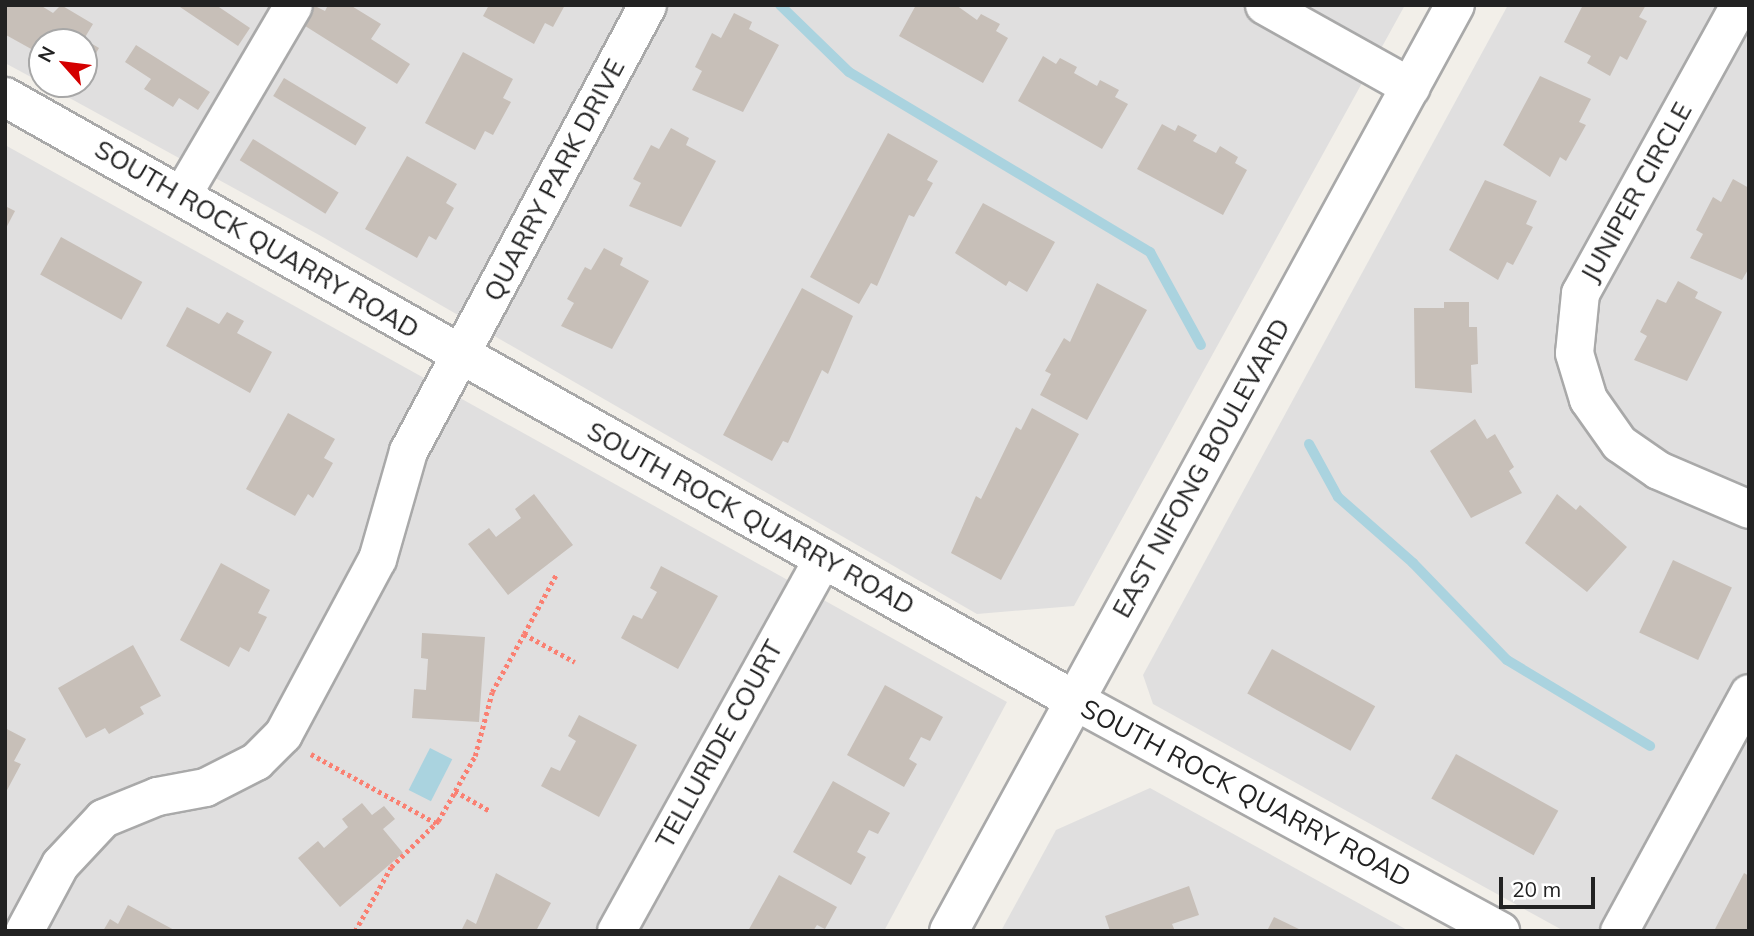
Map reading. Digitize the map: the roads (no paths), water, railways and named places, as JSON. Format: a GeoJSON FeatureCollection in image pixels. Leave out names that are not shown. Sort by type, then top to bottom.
{"type":"FeatureCollection","features":[{"type":"Feature","properties":{"kind":"street"},"geometry":{"type":"LineString","coordinates":[[181,196],[292,5]]}},
{"type":"Feature","properties":{"kind":"street","name":"QUARRY PARK DRIVE"},"geometry":{"type":"LineString","coordinates":[[24,931],[60,864],[103,818],[157,796],[205,788],[256,761],[279,737],[377,559],[408,451],[648,5]]}},
{"type":"Feature","properties":{"kind":"street"},"geometry":{"type":"LineString","coordinates":[[1264,5],[1411,87]]}},
{"type":"Feature","properties":{"kind":"street","name":"EAST NIFONG BOULEVARD"},"geometry":{"type":"LineString","coordinates":[[949,931],[1454,5]]}},
{"type":"Feature","properties":{"kind":"street","name":"JUNIPER CIRCLE"},"geometry":{"type":"LineString","coordinates":[[1740,5],[1580,293],[1574,353],[1588,398],[1619,443],[1658,470],[1749,509]]}},
{"type":"Feature","properties":{"kind":"street","name":"SOUTH ROCK QUARRY ROAD"},"geometry":{"type":"LineString","coordinates":[[5,97],[1074,700],[1500,931]]}},
{"type":"Feature","properties":{"kind":"street","name":"TELLURIDE COURT"},"geometry":{"type":"LineString","coordinates":[[616,931],[822,558]]}},
{"type":"Feature","properties":{"kind":"street"},"geometry":{"type":"LineString","coordinates":[[1619,931],[1749,693]]}},
{"type":"Feature","properties":{"kind":"water"},"geometry":{"type":"Polygon","coordinates":[[[430,748],[452,759],[431,801],[409,790],[430,748]]]}},
{"type":"Feature","properties":{"kind":"waterway"},"geometry":{"type":"LineString","coordinates":[[780,5],[849,72],[1150,252],[1201,345]]}},
{"type":"Feature","properties":{"kind":"waterway"},"geometry":{"type":"LineString","coordinates":[[1309,444],[1338,497],[1413,563],[1507,660],[1650,746]]}}]}
